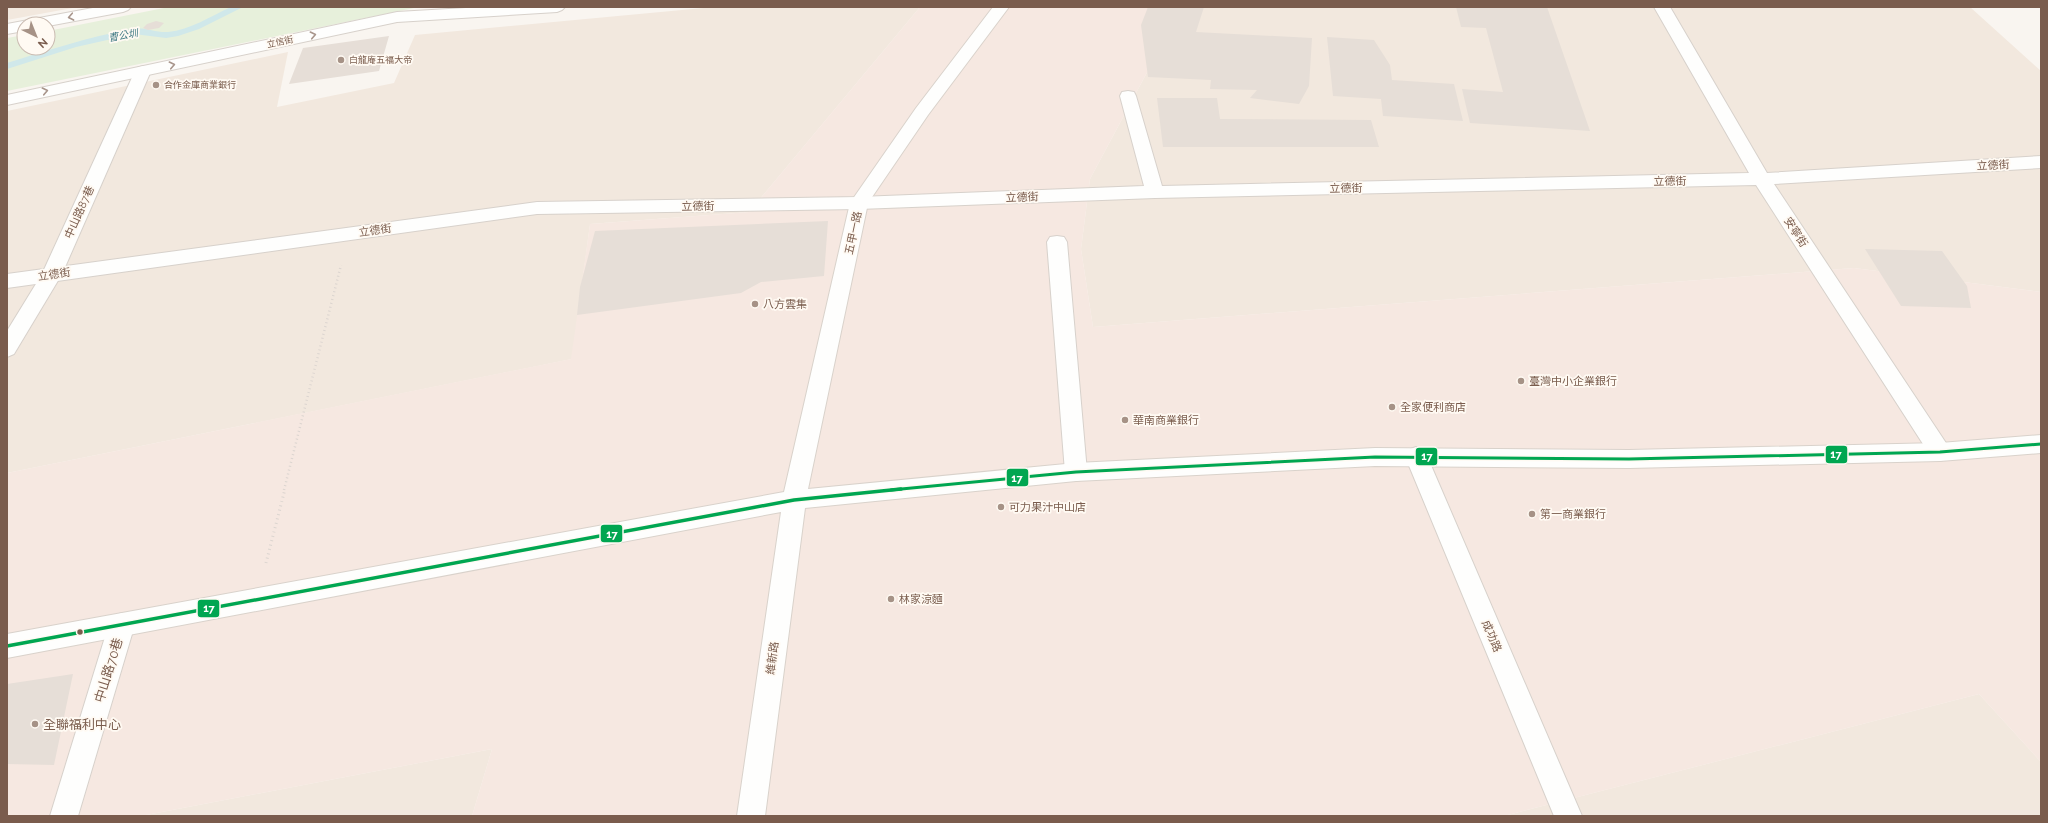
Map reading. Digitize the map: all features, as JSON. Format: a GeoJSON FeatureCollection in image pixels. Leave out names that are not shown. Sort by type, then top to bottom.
{"type":"FeatureCollection","features":[{"type":"Feature","properties":{"kind":"street"},"geometry":{"type":"LineString","coordinates":[[56,20],[123,7]]}},
{"type":"Feature","properties":{"kind":"street","name":"立信街"},"geometry":{"type":"LineString","coordinates":[[7,100],[143,71],[399,12],[557,7]]}},
{"type":"Feature","properties":{"kind":"street","name":"五甲一路"},"geometry":{"type":"LineString","coordinates":[[794,500],[859,203],[922,112],[1001,7]]}},
{"type":"Feature","properties":{"kind":"street","name":"安寧街"},"geometry":{"type":"LineString","coordinates":[[1662,7],[1761,179],[1940,452]]}},
{"type":"Feature","properties":{"kind":"street","name":"中山路87巷"},"geometry":{"type":"LineString","coordinates":[[7,349],[52,274],[143,71]]}},
{"type":"Feature","properties":{"kind":"street"},"geometry":{"type":"LineString","coordinates":[[1128,96],[1155,192]]}},
{"type":"Feature","properties":{"kind":"street","name":"立德街"},"geometry":{"type":"LineString","coordinates":[[7,281],[537,208],[859,203],[1155,192],[1761,179],[2041,162]]}},
{"type":"Feature","properties":{"kind":"street"},"geometry":{"type":"LineString","coordinates":[[1057,242],[1076,472]]}},
{"type":"Feature","properties":{"kind":"street"},"geometry":{"type":"LineString","coordinates":[[7,646],[794,500],[1076,472],[1416,456],[1629,459],[1940,452],[2041,444]]}},
{"type":"Feature","properties":{"kind":"street","name":"成功路"},"geometry":{"type":"LineString","coordinates":[[1416,456],[1568,816]]}},
{"type":"Feature","properties":{"kind":"street","name":"維新路"},"geometry":{"type":"LineString","coordinates":[[751,816],[794,500]]}},
{"type":"Feature","properties":{"kind":"street","name":"中山路70巷"},"geometry":{"type":"LineString","coordinates":[[64,813],[122,624]]}},
{"type":"Feature","properties":{"kind":"path"},"geometry":{"type":"LineString","coordinates":[[257,600],[349,234]]}},
{"type":"Feature","properties":{"kind":"shaded area"},"geometry":{"type":"Polygon","coordinates":[[[7,7],[78,7],[29,16],[16,16],[16,18],[7,20],[7,7]]]}},
{"type":"Feature","properties":{"kind":"shaded area"},"geometry":{"type":"Polygon","coordinates":[[[714,7],[920,7],[749,212],[590,224],[572,359],[7,473],[7,111],[288,52],[277,107],[394,83],[415,35],[714,7]]]}},
{"type":"Feature","properties":{"kind":"shaded area"},"geometry":{"type":"Polygon","coordinates":[[[920,7],[1182,7],[1090,179],[1081,249],[1093,327],[1854,268],[2041,292],[2041,762],[1979,694],[1504,816],[472,816],[492,749],[141,816],[7,816],[7,473],[571,359],[590,224],[749,212],[920,7]]]}},
{"type":"Feature","properties":{"kind":"shaded area"},"geometry":{"type":"Polygon","coordinates":[[[1182,7],[1970,7],[2041,71],[2041,292],[1854,268],[1093,327],[1081,249],[1090,179],[1182,7]]]}},
{"type":"Feature","properties":{"kind":"shaded area"},"geometry":{"type":"Polygon","coordinates":[[[1979,694],[2041,762],[2041,816],[1504,816],[1979,694]]]}},
{"type":"Feature","properties":{"kind":"shaded area"},"geometry":{"type":"Polygon","coordinates":[[[492,749],[472,816],[141,816],[492,749]]]}},
{"type":"Feature","properties":{"kind":"green space"},"geometry":{"type":"Polygon","coordinates":[[[169,7],[427,7],[414,8],[7,91],[7,38],[16,36],[16,56],[56,56],[56,29],[169,7]]]}},
{"type":"Feature","properties":{"kind":"building"},"geometry":{"type":"Polygon","coordinates":[[[1148,7],[1204,7],[1196,32],[1312,38],[1309,86],[1299,104],[1250,98],[1257,90],[1210,89],[1211,80],[1148,77],[1141,25],[1148,7]]]}},
{"type":"Feature","properties":{"kind":"building"},"geometry":{"type":"Polygon","coordinates":[[[1456,7],[1547,7],[1590,131],[1470,123],[1462,89],[1503,92],[1486,28],[1461,27],[1456,7]]]}},
{"type":"Feature","properties":{"kind":"building"},"geometry":{"type":"Polygon","coordinates":[[[156,21],[164,23],[159,28],[148,30],[143,28],[147,24],[156,21]]]}},
{"type":"Feature","properties":{"kind":"building","name":"白龍庵五福大帝"},"geometry":{"type":"Polygon","coordinates":[[[389,36],[379,71],[289,84],[303,48],[389,36]]]}},
{"type":"Feature","properties":{"kind":"building"},"geometry":{"type":"Polygon","coordinates":[[[1327,37],[1374,40],[1390,65],[1392,80],[1454,84],[1463,121],[1383,116],[1381,99],[1333,96],[1327,37]]]}},
{"type":"Feature","properties":{"kind":"building"},"geometry":{"type":"Polygon","coordinates":[[[1157,98],[1217,98],[1220,119],[1371,120],[1379,147],[1163,147],[1157,98]]]}},
{"type":"Feature","properties":{"kind":"building"},"geometry":{"type":"Polygon","coordinates":[[[828,221],[824,276],[761,282],[741,293],[577,315],[580,287],[595,231],[828,221]]]}},
{"type":"Feature","properties":{"kind":"building"},"geometry":{"type":"Polygon","coordinates":[[[1865,249],[1942,251],[1967,286],[1971,308],[1901,306],[1865,249]]]}},
{"type":"Feature","properties":{"kind":"building","name":"全聯福利中心"},"geometry":{"type":"Polygon","coordinates":[[[73,674],[54,765],[7,764],[7,684],[73,674]]]}},
{"type":"Feature","properties":{"kind":"waterway","name":"曹公圳"},"geometry":{"type":"LineString","coordinates":[[7,66],[73,45],[134,31],[166,35],[175,34],[196,27],[238,7]]}},
{"type":"Feature","properties":{"kind":"transit line","name":"17"},"geometry":{"type":"LineString","coordinates":[[7,646],[794,500],[1076,472],[1375,457],[1416,456],[1629,459],[1940,452],[2041,444]]}},
{"type":"Feature","properties":{"kind":"place","name":"白龍庵五福大帝"},"geometry":{"type":"Point","coordinates":[341,60]}},
{"type":"Feature","properties":{"kind":"place","name":"合作金庫商業銀行"},"geometry":{"type":"Point","coordinates":[156,85]}},
{"type":"Feature","properties":{"kind":"place","name":"八方雲集"},"geometry":{"type":"Point","coordinates":[755,304]}},
{"type":"Feature","properties":{"kind":"place","name":"臺灣中小企業銀行"},"geometry":{"type":"Point","coordinates":[1521,381]}},
{"type":"Feature","properties":{"kind":"place","name":"全家便利商店"},"geometry":{"type":"Point","coordinates":[1392,407]}},
{"type":"Feature","properties":{"kind":"place","name":"華南商業銀行"},"geometry":{"type":"Point","coordinates":[1125,420]}},
{"type":"Feature","properties":{"kind":"place","name":"可力果汁中山店"},"geometry":{"type":"Point","coordinates":[1001,507]}},
{"type":"Feature","properties":{"kind":"place","name":"第一商業銀行"},"geometry":{"type":"Point","coordinates":[1532,514]}},
{"type":"Feature","properties":{"kind":"place","name":"林家涼麵"},"geometry":{"type":"Point","coordinates":[891,599]}},
{"type":"Feature","properties":{"kind":"place","name":"全聯福利中心"},"geometry":{"type":"Point","coordinates":[35,724]}}]}
